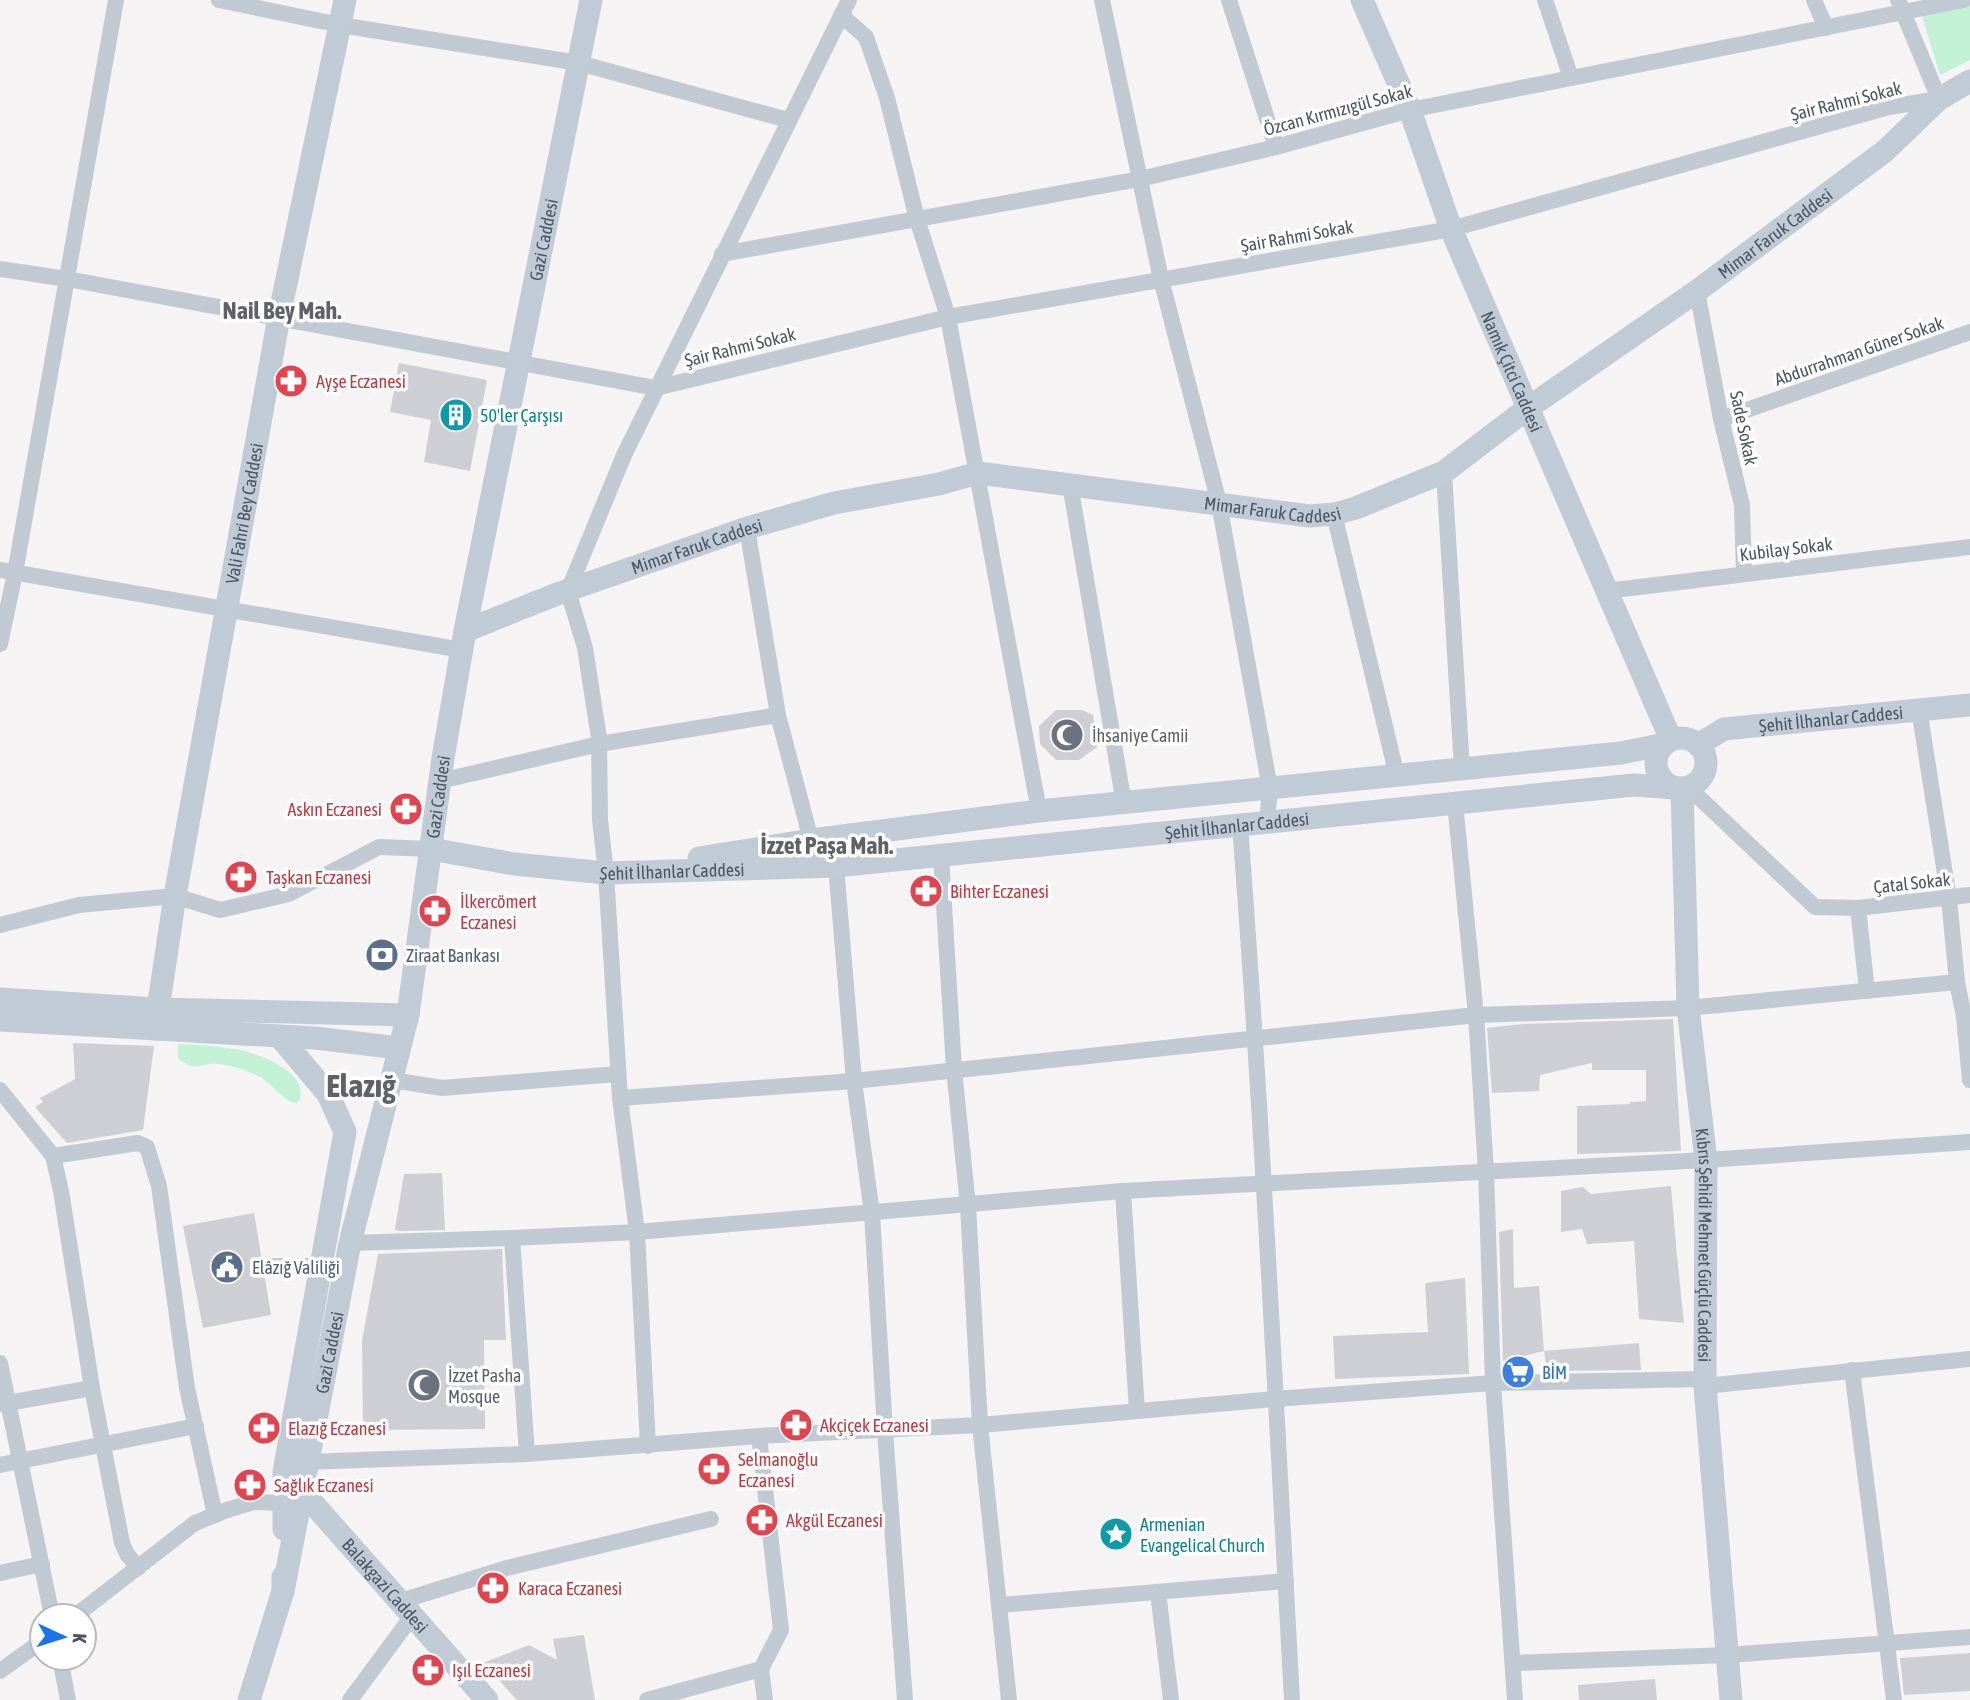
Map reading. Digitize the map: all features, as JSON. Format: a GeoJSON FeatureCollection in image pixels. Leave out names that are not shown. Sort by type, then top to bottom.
{"type":"FeatureCollection","features":[{"type":"Feature","properties":{"kind":"street"},"geometry":{"type":"LineString","coordinates":[[0,644],[8,571],[67,279],[116,0]]}},
{"type":"Feature","properties":{"kind":"street"},"geometry":{"type":"LineString","coordinates":[[219,0],[340,24],[579,63],[788,120]]}},
{"type":"Feature","properties":{"kind":"street","name":"Vali Fahri Bey Caddesi"},"geometry":{"type":"LineString","coordinates":[[158,1019],[175,896],[279,317],[345,0]]}},
{"type":"Feature","properties":{"kind":"street","name":"Gazi Caddesi"},"geometry":{"type":"LineString","coordinates":[[293,1497],[307,1462],[350,1243],[408,1015],[440,781],[464,641],[591,0]]}},
{"type":"Feature","properties":{"kind":"street"},"geometry":{"type":"LineString","coordinates":[[648,1446],[637,1232],[620,1098],[606,873],[600,820],[599,744],[585,648],[568,591],[624,454],[849,0]]}},
{"type":"Feature","properties":{"kind":"street"},"geometry":{"type":"LineString","coordinates":[[1102,0],[1161,279],[1219,503],[1270,789],[1267,822]]}},
{"type":"Feature","properties":{"kind":"street"},"geometry":{"type":"LineString","coordinates":[[1229,0],[1276,147]]}},
{"type":"Feature","properties":{"kind":"street","name":"Namık Çitci Caddesi"},"geometry":{"type":"LineString","coordinates":[[1362,0],[1410,110],[1451,229],[1668,742]]}},
{"type":"Feature","properties":{"kind":"street"},"geometry":{"type":"LineString","coordinates":[[1545,0],[1571,78]]}},
{"type":"Feature","properties":{"kind":"street"},"geometry":{"type":"LineString","coordinates":[[1814,0],[1826,28]]}},
{"type":"Feature","properties":{"kind":"street","name":"Özcan Kırmızıgül Sokak"},"geometry":{"type":"LineString","coordinates":[[722,254],[1140,179],[1276,147],[1410,110],[1826,28],[1900,6],[1964,0]]}},
{"type":"Feature","properties":{"kind":"street"},"geometry":{"type":"LineString","coordinates":[[1900,6],[1939,99]]}},
{"type":"Feature","properties":{"kind":"street"},"geometry":{"type":"LineString","coordinates":[[841,15],[866,37],[887,98],[917,219],[948,317],[1039,811]]}},
{"type":"Feature","properties":{"kind":"street","name":"Mimar Faruk Caddesi"},"geometry":{"type":"LineString","coordinates":[[464,641],[568,591],[747,528],[834,503],[939,484],[978,473],[1310,516],[1334,514],[1356,508],[1444,472],[1528,408],[1697,290],[1885,151],[1939,99],[1970,81]]}},
{"type":"Feature","properties":{"kind":"street","name":"Şair Rahmi Sokak"},"geometry":{"type":"LineString","coordinates":[[656,388],[948,317],[1451,229],[1889,107],[1939,99]]}},
{"type":"Feature","properties":{"kind":"street"},"geometry":{"type":"LineString","coordinates":[[0,269],[279,317],[656,388]]}},
{"type":"Feature","properties":{"kind":"street","name":"Sade Sokak"},"geometry":{"type":"LineString","coordinates":[[1697,290],[1721,419],[1742,505],[1744,574]]}},
{"type":"Feature","properties":{"kind":"street","name":"Abdurrahman Güner Sokak"},"geometry":{"type":"LineString","coordinates":[[1721,419],[1970,332]]}},
{"type":"Feature","properties":{"kind":"street"},"geometry":{"type":"LineString","coordinates":[[1444,472],[1462,769]]}},
{"type":"Feature","properties":{"kind":"street"},"geometry":{"type":"LineString","coordinates":[[1070,484],[1124,804]]}},
{"type":"Feature","properties":{"kind":"street"},"geometry":{"type":"LineString","coordinates":[[1334,514],[1397,776]]}},
{"type":"Feature","properties":{"kind":"street"},"geometry":{"type":"LineString","coordinates":[[747,528],[778,715],[811,840],[826,866],[873,1213],[885,1431],[905,1700]]}},
{"type":"Feature","properties":{"kind":"street","name":"Kubilay Sokak"},"geometry":{"type":"LineString","coordinates":[[1606,591],[1970,547]]}},
{"type":"Feature","properties":{"kind":"street"},"geometry":{"type":"LineString","coordinates":[[8,571],[226,608],[464,641]]}},
{"type":"Feature","properties":{"kind":"street","name":"Şehit İlhanlar Caddesi"},"geometry":{"type":"LineString","coordinates":[[1698,745],[1724,729],[1970,705]]}},
{"type":"Feature","properties":{"kind":"street"},"geometry":{"type":"LineString","coordinates":[[1919,709],[1949,899],[1970,1080]]}},
{"type":"Feature","properties":{"kind":"street"},"geometry":{"type":"LineString","coordinates":[[440,781],[599,744],[778,715]]}},
{"type":"Feature","properties":{"kind":"street"},"geometry":{"type":"LineString","coordinates":[[1685,738],[1698,745],[1703,751],[1706,765],[1701,779],[1682,788],[1663,782],[1657,771],[1656,757],[1668,742],[1685,738]]}},
{"type":"Feature","properties":{"kind":"street","name":"Şehit İlhanlar Caddesi"},"geometry":{"type":"LineString","coordinates":[[606,873],[811,840],[1039,811],[1621,753],[1668,742]]}},
{"type":"Feature","properties":{"kind":"street","name":"Şehit İlhanlar Caddesi"},"geometry":{"type":"LineString","coordinates":[[606,873],[826,866],[1634,785],[1682,788]]}},
{"type":"Feature","properties":{"kind":"street","name":"Çatal Sokak"},"geometry":{"type":"LineString","coordinates":[[1682,788],[1815,907],[1858,908],[1970,895]]}},
{"type":"Feature","properties":{"kind":"street","name":"Kıbrıs Şehidi Mehmet Güçlü Caddesi"},"geometry":{"type":"LineString","coordinates":[[1682,788],[1688,1008],[1706,1160],[1706,1382],[1731,1700]]}},
{"type":"Feature","properties":{"kind":"street"},"geometry":{"type":"LineString","coordinates":[[1455,803],[1476,1015],[1486,1171],[1493,1383],[1516,1700]]}},
{"type":"Feature","properties":{"kind":"street"},"geometry":{"type":"LineString","coordinates":[[1240,825],[1265,1183],[1292,1700]]}},
{"type":"Feature","properties":{"kind":"street"},"geometry":{"type":"LineString","coordinates":[[0,925],[79,905],[175,896],[220,910],[289,894],[379,847],[431,849],[514,864],[606,873]]}},
{"type":"Feature","properties":{"kind":"street"},"geometry":{"type":"LineString","coordinates":[[941,855],[954,1069],[968,1206],[980,1425],[1009,1700]]}},
{"type":"Feature","properties":{"kind":"street"},"geometry":{"type":"LineString","coordinates":[[1858,908],[1867,991]]}},
{"type":"Feature","properties":{"kind":"street"},"geometry":{"type":"LineString","coordinates":[[620,1098],[854,1081],[1476,1015],[1688,1008],[1957,982]]}},
{"type":"Feature","properties":{"kind":"street"},"geometry":{"type":"LineString","coordinates":[[0,999],[280,1037],[315,1038],[399,1048]]}},
{"type":"Feature","properties":{"kind":"street"},"geometry":{"type":"LineString","coordinates":[[0,1020],[408,1015]]}},
{"type":"Feature","properties":{"kind":"street"},"geometry":{"type":"LineString","coordinates":[[248,1700],[283,1591],[293,1497],[284,1472],[345,1132],[328,1094],[280,1037]]}},
{"type":"Feature","properties":{"kind":"street"},"geometry":{"type":"LineString","coordinates":[[391,1080],[442,1088],[618,1074]]}},
{"type":"Feature","properties":{"kind":"street"},"geometry":{"type":"LineString","coordinates":[[0,1090],[52,1156],[61,1191],[92,1388],[122,1543],[138,1568]]}},
{"type":"Feature","properties":{"kind":"street"},"geometry":{"type":"LineString","coordinates":[[350,1243],[637,1232],[1123,1191],[1706,1160],[1970,1142]]}},
{"type":"Feature","properties":{"kind":"street"},"geometry":{"type":"LineString","coordinates":[[52,1156],[138,1143],[147,1147],[159,1186],[187,1388],[215,1515]]}},
{"type":"Feature","properties":{"kind":"street"},"geometry":{"type":"LineString","coordinates":[[1123,1191],[1137,1411]]}},
{"type":"Feature","properties":{"kind":"street"},"geometry":{"type":"LineString","coordinates":[[512,1238],[527,1454]]}},
{"type":"Feature","properties":{"kind":"street"},"geometry":{"type":"LineString","coordinates":[[307,1462],[527,1454],[759,1436],[980,1425],[1493,1383],[1706,1382],[1970,1359]]}},
{"type":"Feature","properties":{"kind":"street"},"geometry":{"type":"LineString","coordinates":[[0,1363],[5,1404],[21,1461],[49,1602]]}},
{"type":"Feature","properties":{"kind":"street"},"geometry":{"type":"LineString","coordinates":[[1852,1370],[1894,1700]]}},
{"type":"Feature","properties":{"kind":"street"},"geometry":{"type":"LineString","coordinates":[[5,1404],[92,1388]]}},
{"type":"Feature","properties":{"kind":"street"},"geometry":{"type":"LineString","coordinates":[[0,1465],[196,1426]]}},
{"type":"Feature","properties":{"kind":"street"},"geometry":{"type":"LineString","coordinates":[[759,1436],[781,1630],[761,1669],[765,1700]]}},
{"type":"Feature","properties":{"kind":"street"},"geometry":{"type":"LineString","coordinates":[[93,1602],[195,1523],[254,1502],[293,1497]]}},
{"type":"Feature","properties":{"kind":"street","name":"Balakgazi Caddesi"},"geometry":{"type":"LineString","coordinates":[[293,1497],[407,1608],[487,1700]]}},
{"type":"Feature","properties":{"kind":"street"},"geometry":{"type":"LineString","coordinates":[[350,1700],[407,1608],[507,1568],[711,1519]]}},
{"type":"Feature","properties":{"kind":"street"},"geometry":{"type":"LineString","coordinates":[[0,1573],[42,1564]]}},
{"type":"Feature","properties":{"kind":"street"},"geometry":{"type":"LineString","coordinates":[[1000,1605],[1286,1581]]}},
{"type":"Feature","properties":{"kind":"street"},"geometry":{"type":"LineString","coordinates":[[1158,1592],[1171,1700]]}},
{"type":"Feature","properties":{"kind":"street"},"geometry":{"type":"LineString","coordinates":[[1514,1663],[1728,1655],[1970,1637]]}},
{"type":"Feature","properties":{"kind":"street"},"geometry":{"type":"LineString","coordinates":[[0,1671],[28,1650]]}},
{"type":"Feature","properties":{"kind":"street"},"geometry":{"type":"LineString","coordinates":[[647,1700],[761,1669]]}},
{"type":"Feature","properties":{"kind":"street"},"geometry":{"type":"LineString","coordinates":[[63,1672],[68,1700]]}},
{"type":"Feature","properties":{"kind":"lane"},"geometry":{"type":"LineString","coordinates":[[271,1262],[322,1262]]}},
{"type":"Feature","properties":{"kind":"green space"},"geometry":{"type":"Polygon","coordinates":[[[1970,6],[1970,60],[1940,75],[1922,16],[1970,6]]]}},
{"type":"Feature","properties":{"kind":"green space"},"geometry":{"type":"Polygon","coordinates":[[[178,1044],[236,1049],[263,1057],[295,1077],[300,1088],[300,1100],[297,1103],[291,1101],[261,1078],[238,1068],[219,1064],[194,1066],[184,1063],[178,1058],[178,1044]]]}},
{"type":"Feature","properties":{"kind":"building","name":"50'ler Çarşısı"},"geometry":{"type":"Polygon","coordinates":[[[399,363],[487,380],[470,471],[424,462],[431,420],[390,412],[399,363]]]}},
{"type":"Feature","properties":{"kind":"building","name":"İhsaniye Camii"},"geometry":{"type":"Polygon","coordinates":[[[1056,710],[1082,710],[1093,715],[1097,747],[1079,760],[1056,760],[1040,744],[1039,726],[1056,710]]]}},
{"type":"Feature","properties":{"kind":"building"},"geometry":{"type":"Polygon","coordinates":[[[1673,1019],[1681,1151],[1577,1154],[1577,1106],[1646,1101],[1646,1070],[1592,1070],[1592,1063],[1540,1075],[1539,1091],[1492,1093],[1487,1028],[1523,1024],[1673,1019]]]}},
{"type":"Feature","properties":{"kind":"building"},"geometry":{"type":"Polygon","coordinates":[[[73,1043],[154,1046],[143,1130],[67,1143],[35,1107],[43,1102],[40,1098],[75,1079],[73,1043]]]}},
{"type":"Feature","properties":{"kind":"building"},"geometry":{"type":"Polygon","coordinates":[[[442,1173],[445,1230],[397,1231],[395,1229],[404,1174],[442,1173]]]}},
{"type":"Feature","properties":{"kind":"building"},"geometry":{"type":"Polygon","coordinates":[[[1671,1186],[1684,1323],[1639,1319],[1634,1241],[1587,1244],[1582,1229],[1561,1232],[1561,1191],[1583,1187],[1591,1194],[1671,1186]]]}},
{"type":"Feature","properties":{"kind":"building","name":"Elâzığ Valiliği"},"geometry":{"type":"Polygon","coordinates":[[[254,1213],[271,1315],[203,1328],[183,1226],[254,1213]]]}},
{"type":"Feature","properties":{"kind":"building"},"geometry":{"type":"Polygon","coordinates":[[[1513,1229],[1514,1288],[1539,1286],[1544,1351],[1503,1361],[1499,1232],[1513,1229]]]}},
{"type":"Feature","properties":{"kind":"building"},"geometry":{"type":"Polygon","coordinates":[[[502,1249],[506,1340],[484,1340],[485,1429],[363,1430],[362,1341],[378,1254],[502,1249]]]}},
{"type":"Feature","properties":{"kind":"building"},"geometry":{"type":"Polygon","coordinates":[[[1465,1278],[1469,1374],[1335,1379],[1333,1336],[1428,1332],[1425,1283],[1465,1278]]]}},
{"type":"Feature","properties":{"kind":"building"},"geometry":{"type":"Polygon","coordinates":[[[1639,1343],[1641,1370],[1547,1371],[1544,1351],[1639,1343]]]}},
{"type":"Feature","properties":{"kind":"building"},"geometry":{"type":"Polygon","coordinates":[[[584,1635],[595,1700],[517,1700],[483,1663],[529,1645],[557,1660],[553,1639],[584,1635]]]}},
{"type":"Feature","properties":{"kind":"building"},"geometry":{"type":"Polygon","coordinates":[[[1970,1653],[1970,1691],[1904,1695],[1900,1658],[1970,1653]]]}},
{"type":"Feature","properties":{"kind":"building"},"geometry":{"type":"Polygon","coordinates":[[[1655,1679],[1657,1700],[1579,1700],[1578,1685],[1655,1679]]]}},
{"type":"Feature","properties":{"kind":"place","name":"Ayşe Eczanesi"},"geometry":{"type":"Point","coordinates":[291,381]}},
{"type":"Feature","properties":{"kind":"place","name":"50'ler Çarşısı"},"geometry":{"type":"Point","coordinates":[456,415]}},
{"type":"Feature","properties":{"kind":"place","name":"İhsaniye Camii"},"geometry":{"type":"Point","coordinates":[1067,735]}},
{"type":"Feature","properties":{"kind":"place","name":"Askın Eczanesi"},"geometry":{"type":"Point","coordinates":[406,809]}},
{"type":"Feature","properties":{"kind":"place","name":"Taşkan Eczanesi"},"geometry":{"type":"Point","coordinates":[241,877]}},
{"type":"Feature","properties":{"kind":"place","name":"Bihter Eczanesi"},"geometry":{"type":"Point","coordinates":[926,891]}},
{"type":"Feature","properties":{"kind":"place","name":"İlkercömert Eczanesi"},"geometry":{"type":"Point","coordinates":[435,911]}},
{"type":"Feature","properties":{"kind":"place","name":"Ziraat Bankası"},"geometry":{"type":"Point","coordinates":[382,955]}},
{"type":"Feature","properties":{"kind":"place","name":"Elâzığ Valiliği"},"geometry":{"type":"Point","coordinates":[227,1267]}},
{"type":"Feature","properties":{"kind":"place","name":"BİM"},"geometry":{"type":"Point","coordinates":[1518,1372]}},
{"type":"Feature","properties":{"kind":"place","name":"İzzet Pasha Mosque"},"geometry":{"type":"Point","coordinates":[424,1385]}},
{"type":"Feature","properties":{"kind":"place","name":"Akçiçek Eczanesi"},"geometry":{"type":"Point","coordinates":[796,1425]}},
{"type":"Feature","properties":{"kind":"place","name":"Elazığ Eczanesi"},"geometry":{"type":"Point","coordinates":[264,1428]}},
{"type":"Feature","properties":{"kind":"place","name":"Selmanoğlu Eczanesi"},"geometry":{"type":"Point","coordinates":[714,1469]}},
{"type":"Feature","properties":{"kind":"place","name":"Sağlık Eczanesi"},"geometry":{"type":"Point","coordinates":[250,1485]}},
{"type":"Feature","properties":{"kind":"place","name":"Akgül Eczanesi"},"geometry":{"type":"Point","coordinates":[762,1520]}},
{"type":"Feature","properties":{"kind":"place","name":"Armenian Evangelical Church"},"geometry":{"type":"Point","coordinates":[1116,1534]}},
{"type":"Feature","properties":{"kind":"place","name":"Karaca Eczanesi"},"geometry":{"type":"Point","coordinates":[493,1588]}},
{"type":"Feature","properties":{"kind":"place","name":"Işıl Eczanesi"},"geometry":{"type":"Point","coordinates":[428,1670]}},
{"type":"Feature","properties":{"kind":"district","name":"Nail Bey Mah."},"geometry":{"type":"Point","coordinates":[282,310]}},
{"type":"Feature","properties":{"kind":"district","name":"İzzet Paşa Mah."},"geometry":{"type":"Point","coordinates":[827,845]}},
{"type":"Feature","properties":{"kind":"district","name":"Elazığ"},"geometry":{"type":"Point","coordinates":[361,1085]}}]}
